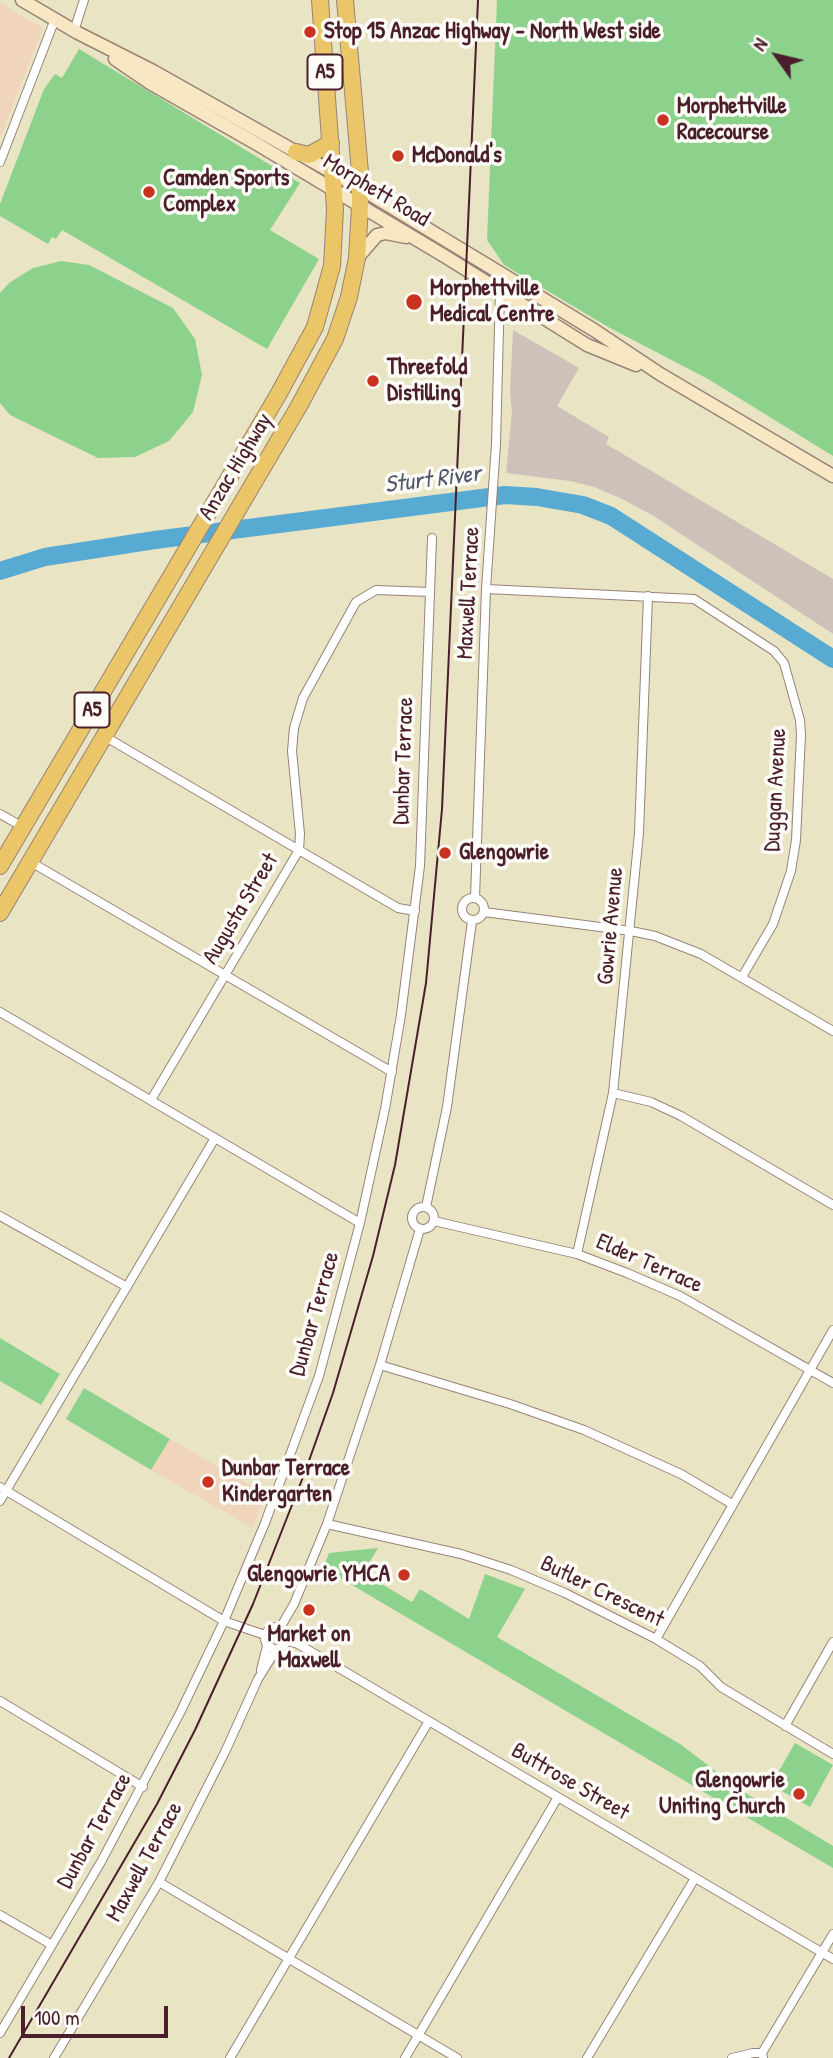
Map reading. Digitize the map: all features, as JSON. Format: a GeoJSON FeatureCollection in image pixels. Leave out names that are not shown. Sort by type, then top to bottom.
{"type":"FeatureCollection","features":[{"type":"Feature","properties":{"kind":"highway","name":"Anzac Highway"},"geometry":{"type":"LineString","coordinates":[[0,866],[217,500],[315,327],[332,267],[334,190],[320,0]]}},
{"type":"Feature","properties":{"kind":"highway","name":"Anzac Highway"},"geometry":{"type":"LineString","coordinates":[[0,913],[299,406],[335,339],[349,297],[357,258],[360,206],[345,0]]}},
{"type":"Feature","properties":{"kind":"highway"},"geometry":{"type":"LineString","coordinates":[[296,152],[309,155],[331,143]]}},
{"type":"Feature","properties":{"kind":"highway"},"geometry":{"type":"LineString","coordinates":[[278,395],[299,406]]}},
{"type":"Feature","properties":{"kind":"highway"},"geometry":{"type":"LineString","coordinates":[[89,715],[116,716]]}},
{"type":"Feature","properties":{"kind":"highway"},"geometry":{"type":"LineString","coordinates":[[55,772],[73,759],[87,736],[104,736]]}},
{"type":"Feature","properties":{"kind":"main road","name":"Morphett Road"},"geometry":{"type":"LineString","coordinates":[[24,1],[76,32],[150,83],[420,241],[587,345],[660,374]]}},
{"type":"Feature","properties":{"kind":"main road","name":"Morphett Road"},"geometry":{"type":"LineString","coordinates":[[76,32],[153,71],[360,188],[583,323],[660,374],[833,476]]}},
{"type":"Feature","properties":{"kind":"main road"},"geometry":{"type":"LineString","coordinates":[[357,258],[377,235],[386,233],[420,241]]}},
{"type":"Feature","properties":{"kind":"street"},"geometry":{"type":"LineString","coordinates":[[76,32],[84,0]]}},
{"type":"Feature","properties":{"kind":"street"},"geometry":{"type":"LineString","coordinates":[[0,162],[55,19]]}},
{"type":"Feature","properties":{"kind":"street","name":"Maxwell Terrace"},"geometry":{"type":"LineString","coordinates":[[475,898],[500,290]]}},
{"type":"Feature","properties":{"kind":"street","name":"Dunbar Terrace"},"geometry":{"type":"LineString","coordinates":[[0,2033],[143,1787],[224,1621],[265,1523],[319,1376],[360,1223],[392,1072],[415,911],[420,866],[432,538]]}},
{"type":"Feature","properties":{"kind":"street","name":"Duggan Avenue"},"geometry":{"type":"LineString","coordinates":[[486,589],[694,599],[774,650],[784,663],[800,720],[796,840],[791,871],[773,924],[741,977]]}},
{"type":"Feature","properties":{"kind":"street","name":"Augusta Street"},"geometry":{"type":"LineString","coordinates":[[151,1100],[299,850],[300,834],[292,751],[303,698],[356,602],[376,590],[430,592]]}},
{"type":"Feature","properties":{"kind":"street","name":"Gowrie Avenue"},"geometry":{"type":"LineString","coordinates":[[577,1254],[613,1093],[631,931],[639,833],[648,596]]}},
{"type":"Feature","properties":{"kind":"street"},"geometry":{"type":"LineString","coordinates":[[104,736],[398,908],[415,911]]}},
{"type":"Feature","properties":{"kind":"street"},"geometry":{"type":"LineString","coordinates":[[0,814],[23,827]]}},
{"type":"Feature","properties":{"kind":"street"},"geometry":{"type":"LineString","coordinates":[[29,861],[392,1072]]}},
{"type":"Feature","properties":{"kind":"street"},"geometry":{"type":"LineString","coordinates":[[475,898],[482,902],[484,912],[481,918],[472,921],[464,917],[462,909],[465,901],[475,898]]}},
{"type":"Feature","properties":{"kind":"street"},"geometry":{"type":"LineString","coordinates":[[484,912],[655,936],[701,954],[833,1031]]}},
{"type":"Feature","properties":{"kind":"street"},"geometry":{"type":"LineString","coordinates":[[425,1207],[447,1107],[472,921]]}},
{"type":"Feature","properties":{"kind":"street"},"geometry":{"type":"LineString","coordinates":[[0,1012],[360,1223]]}},
{"type":"Feature","properties":{"kind":"street"},"geometry":{"type":"LineString","coordinates":[[613,1093],[651,1102],[681,1116],[833,1205]]}},
{"type":"Feature","properties":{"kind":"street"},"geometry":{"type":"LineString","coordinates":[[0,1501],[3,1489],[215,1138]]}},
{"type":"Feature","properties":{"kind":"street"},"geometry":{"type":"LineString","coordinates":[[419,1207],[425,1207],[432,1211],[434,1221],[427,1228],[420,1229],[412,1222],[412,1214],[419,1207]]}},
{"type":"Feature","properties":{"kind":"street"},"geometry":{"type":"LineString","coordinates":[[0,1216],[127,1287]]}},
{"type":"Feature","properties":{"kind":"street","name":"Elder Terrace"},"geometry":{"type":"LineString","coordinates":[[434,1221],[577,1254],[680,1296],[833,1383]]}},
{"type":"Feature","properties":{"kind":"street"},"geometry":{"type":"LineString","coordinates":[[280,1628],[294,1604],[327,1524],[380,1365],[420,1229]]}},
{"type":"Feature","properties":{"kind":"street"},"geometry":{"type":"LineString","coordinates":[[656,1639],[833,1330]]}},
{"type":"Feature","properties":{"kind":"street"},"geometry":{"type":"LineString","coordinates":[[380,1365],[510,1404],[584,1430],[681,1474],[732,1504]]}},
{"type":"Feature","properties":{"kind":"street"},"geometry":{"type":"LineString","coordinates":[[3,1489],[224,1621],[265,1635],[271,1648],[282,1648],[287,1641],[287,1634],[280,1628],[273,1627],[265,1635]]}},
{"type":"Feature","properties":{"kind":"street","name":"Butler Crescent"},"geometry":{"type":"LineString","coordinates":[[327,1524],[461,1554],[511,1570],[565,1593],[656,1639],[700,1666],[721,1687],[833,1754]]}},
{"type":"Feature","properties":{"kind":"street","name":"Buttrose Street"},"geometry":{"type":"LineString","coordinates":[[287,1641],[298,1643],[833,1959]]}},
{"type":"Feature","properties":{"kind":"street"},"geometry":{"type":"LineString","coordinates":[[785,1726],[833,1642]]}},
{"type":"Feature","properties":{"kind":"street","name":"Maxwell Terrace"},"geometry":{"type":"LineString","coordinates":[[54,2058],[159,1882],[225,1752],[271,1648]]}},
{"type":"Feature","properties":{"kind":"street"},"geometry":{"type":"LineString","coordinates":[[0,1701],[143,1787]]}},
{"type":"Feature","properties":{"kind":"street"},"geometry":{"type":"LineString","coordinates":[[230,2058],[429,1721]]}},
{"type":"Feature","properties":{"kind":"street"},"geometry":{"type":"LineString","coordinates":[[405,2058],[558,1797]]}},
{"type":"Feature","properties":{"kind":"street"},"geometry":{"type":"LineString","coordinates":[[587,2058],[695,1878]]}},
{"type":"Feature","properties":{"kind":"street"},"geometry":{"type":"LineString","coordinates":[[159,1882],[457,2058]]}},
{"type":"Feature","properties":{"kind":"street"},"geometry":{"type":"LineString","coordinates":[[0,1915],[52,1945]]}},
{"type":"Feature","properties":{"kind":"street"},"geometry":{"type":"LineString","coordinates":[[732,2058],[763,2056],[833,1934]]}},
{"type":"Feature","properties":{"kind":"shaded area"},"geometry":{"type":"Polygon","coordinates":[[[0,3],[43,28],[0,138],[0,3]]]}},
{"type":"Feature","properties":{"kind":"shaded area"},"geometry":{"type":"Polygon","coordinates":[[[513,330],[579,368],[557,406],[609,437],[606,444],[833,579],[833,634],[652,515],[620,498],[570,481],[506,473],[512,411],[510,392],[513,330]]]}},
{"type":"Feature","properties":{"kind":"shaded area","name":"Dunbar Terrace Kindergarten"},"geometry":{"type":"Polygon","coordinates":[[[170,1439],[265,1494],[253,1528],[151,1470],[170,1439]]]}},
{"type":"Feature","properties":{"kind":"green space","name":"Morphettville Racecourse"},"geometry":{"type":"Polygon","coordinates":[[[497,0],[833,0],[833,456],[708,379],[610,328],[504,265],[487,240],[497,0]]]}},
{"type":"Feature","properties":{"kind":"green space","name":"Camden Sports Complex"},"geometry":{"type":"Polygon","coordinates":[[[79,49],[300,183],[270,230],[319,259],[267,349],[62,230],[56,239],[52,237],[48,244],[0,216],[0,204],[44,89],[55,74],[62,78],[79,49]]]}},
{"type":"Feature","properties":{"kind":"green space"},"geometry":{"type":"Polygon","coordinates":[[[61,261],[89,265],[173,308],[195,339],[202,375],[193,412],[169,441],[135,457],[98,458],[10,415],[0,403],[0,293],[9,283],[33,268],[61,261]]]}},
{"type":"Feature","properties":{"kind":"green space"},"geometry":{"type":"Polygon","coordinates":[[[0,1338],[60,1374],[41,1405],[0,1381],[0,1338]]]}},
{"type":"Feature","properties":{"kind":"green space"},"geometry":{"type":"Polygon","coordinates":[[[84,1388],[170,1439],[151,1470],[66,1419],[84,1388]]]}},
{"type":"Feature","properties":{"kind":"green space"},"geometry":{"type":"Polygon","coordinates":[[[378,1548],[363,1573],[412,1602],[420,1589],[469,1619],[485,1574],[525,1589],[497,1637],[680,1744],[742,1791],[833,1846],[833,1868],[323,1568],[329,1553],[378,1548]]]}},
{"type":"Feature","properties":{"kind":"green space"},"geometry":{"type":"Polygon","coordinates":[[[795,1743],[833,1765],[810,1807],[771,1785],[795,1743]]]}},
{"type":"Feature","properties":{"kind":"waterway","name":"Sturt River"},"geometry":{"type":"LineString","coordinates":[[0,571],[45,557],[155,540],[505,495],[537,497],[583,505],[611,516],[833,659]]}},
{"type":"Feature","properties":{"kind":"tram line"},"geometry":{"type":"LineString","coordinates":[[9,2058],[157,1804],[195,1730],[253,1604],[333,1393],[373,1256],[395,1165],[426,983],[442,809],[478,0]]}},
{"type":"Feature","properties":{"kind":"place","name":"Stop 15 Anzac Highway - North West side"},"geometry":{"type":"Point","coordinates":[310,32]}},
{"type":"Feature","properties":{"kind":"place","name":"Morphettville Racecourse"},"geometry":{"type":"Point","coordinates":[663,120]}},
{"type":"Feature","properties":{"kind":"place","name":"McDonald's"},"geometry":{"type":"Point","coordinates":[398,156]}},
{"type":"Feature","properties":{"kind":"place","name":"Camden Sports Complex"},"geometry":{"type":"Point","coordinates":[149,192]}},
{"type":"Feature","properties":{"kind":"place","name":"Morphettville Medical Centre"},"geometry":{"type":"Point","coordinates":[414,302]}},
{"type":"Feature","properties":{"kind":"place","name":"Threefold Distilling"},"geometry":{"type":"Point","coordinates":[373,381]}},
{"type":"Feature","properties":{"kind":"place","name":"Glengowrie"},"geometry":{"type":"Point","coordinates":[445,853]}},
{"type":"Feature","properties":{"kind":"place","name":"Dunbar Terrace Kindergarten"},"geometry":{"type":"Point","coordinates":[208,1482]}},
{"type":"Feature","properties":{"kind":"place","name":"Glengowrie YMCA"},"geometry":{"type":"Point","coordinates":[404,1575]}},
{"type":"Feature","properties":{"kind":"place","name":"Market on Maxwell"},"geometry":{"type":"Point","coordinates":[309,1610]}},
{"type":"Feature","properties":{"kind":"place","name":"Glengowrie Uniting Church"},"geometry":{"type":"Point","coordinates":[799,1794]}}]}
